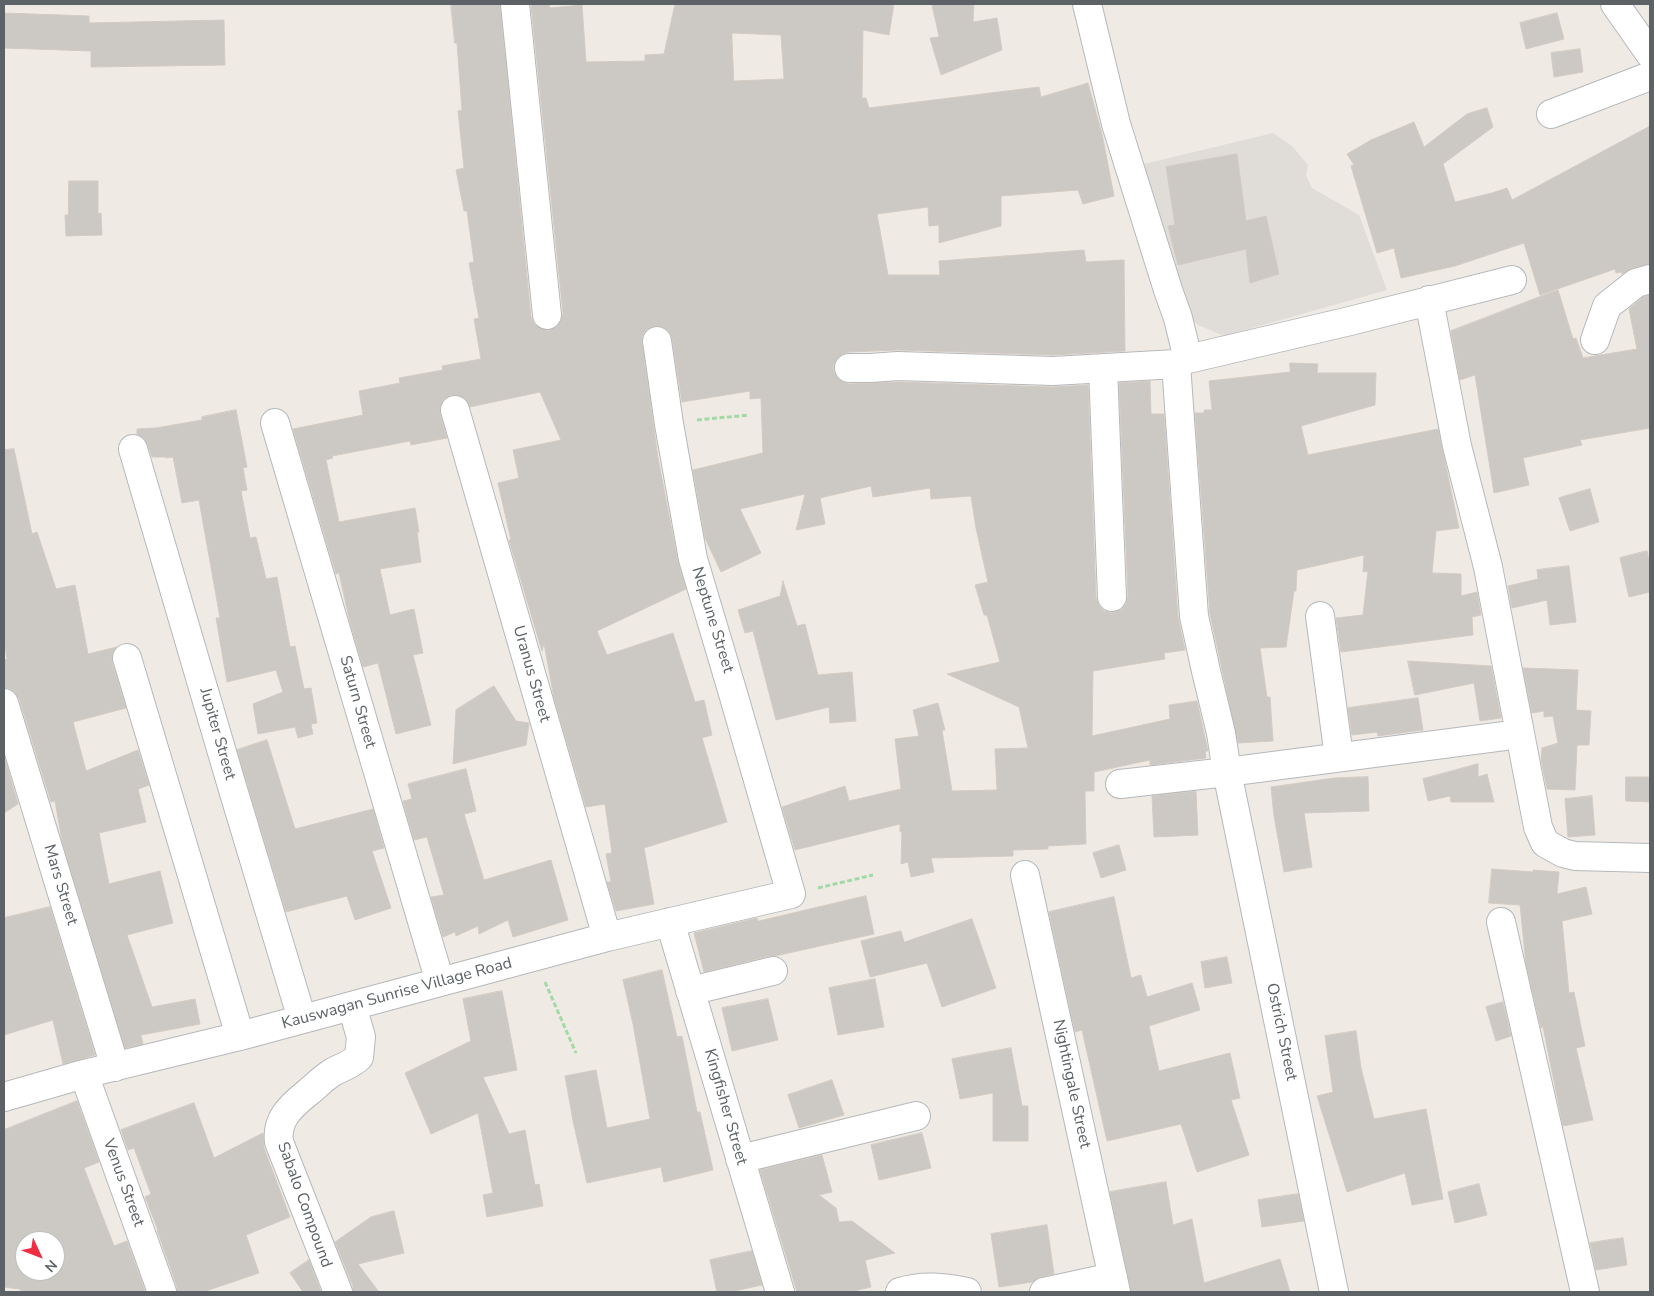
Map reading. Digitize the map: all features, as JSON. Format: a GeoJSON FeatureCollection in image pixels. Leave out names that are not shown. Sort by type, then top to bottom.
{"type":"FeatureCollection","features":[{"type":"Feature","properties":{"kind":"street"},"geometry":{"type":"LineString","coordinates":[[515,4],[547,315]]}},
{"type":"Feature","properties":{"kind":"street","name":"Ostrich Street"},"geometry":{"type":"LineString","coordinates":[[1087,4],[1116,124],[1178,318],[1182,362],[1194,616],[1221,733],[1227,772],[1334,1292]]}},
{"type":"Feature","properties":{"kind":"street"},"geometry":{"type":"LineString","coordinates":[[1615,4],[1650,54]]}},
{"type":"Feature","properties":{"kind":"street"},"geometry":{"type":"LineString","coordinates":[[1552,114],[1650,76]]}},
{"type":"Feature","properties":{"kind":"street"},"geometry":{"type":"LineString","coordinates":[[1595,340],[1607,306],[1636,284],[1650,279]]}},
{"type":"Feature","properties":{"kind":"street"},"geometry":{"type":"LineString","coordinates":[[849,368],[898,366],[1053,370],[1182,362],[1512,280]]}},
{"type":"Feature","properties":{"kind":"street"},"geometry":{"type":"LineString","coordinates":[[1429,300],[1457,446],[1488,567],[1538,827],[1545,843],[1563,853],[1575,856],[1650,858]]}},
{"type":"Feature","properties":{"kind":"street","name":"Neptune Street"},"geometry":{"type":"LineString","coordinates":[[657,341],[669,424],[693,559],[791,894]]}},
{"type":"Feature","properties":{"kind":"street"},"geometry":{"type":"LineString","coordinates":[[1103,368],[1112,597]]}},
{"type":"Feature","properties":{"kind":"street","name":"Uranus Street"},"geometry":{"type":"LineString","coordinates":[[456,410],[607,937]]}},
{"type":"Feature","properties":{"kind":"street","name":"Saturn Street"},"geometry":{"type":"LineString","coordinates":[[275,423],[440,982]]}},
{"type":"Feature","properties":{"kind":"street","name":"Jupiter Street"},"geometry":{"type":"LineString","coordinates":[[134,449],[302,1019]]}},
{"type":"Feature","properties":{"kind":"street"},"geometry":{"type":"LineString","coordinates":[[1320,616],[1339,757]]}},
{"type":"Feature","properties":{"kind":"street"},"geometry":{"type":"LineString","coordinates":[[128,658],[240,1036]]}},
{"type":"Feature","properties":{"kind":"street","name":"Mars Street"},"geometry":{"type":"LineString","coordinates":[[4,703],[115,1067]]}},
{"type":"Feature","properties":{"kind":"street"},"geometry":{"type":"LineString","coordinates":[[1120,784],[1520,734]]}},
{"type":"Feature","properties":{"kind":"street","name":"Nightingale Street"},"geometry":{"type":"LineString","coordinates":[[1025,875],[1114,1285]]}},
{"type":"Feature","properties":{"kind":"street","name":"Kauswagan Sunrise Village Road"},"geometry":{"type":"LineString","coordinates":[[4,1097],[84,1074],[240,1036],[607,937],[791,894]]}},
{"type":"Feature","properties":{"kind":"street","name":"Kingfisher Street"},"geometry":{"type":"LineString","coordinates":[[670,922],[780,1292]]}},
{"type":"Feature","properties":{"kind":"street"},"geometry":{"type":"LineString","coordinates":[[1500,922],[1585,1292]]}},
{"type":"Feature","properties":{"kind":"street"},"geometry":{"type":"LineString","coordinates":[[690,991],[773,971]]}},
{"type":"Feature","properties":{"kind":"street","name":"Sabalo Compound"},"geometry":{"type":"LineString","coordinates":[[338,1292],[310,1225],[279,1142],[278,1134],[283,1118],[296,1101],[318,1082],[359,1057],[361,1037],[352,1006]]}},
{"type":"Feature","properties":{"kind":"street","name":"Venus Street"},"geometry":{"type":"LineString","coordinates":[[84,1074],[162,1292]]}},
{"type":"Feature","properties":{"kind":"street"},"geometry":{"type":"LineString","coordinates":[[740,1159],[916,1116]]}},
{"type":"Feature","properties":{"kind":"street"},"geometry":{"type":"LineString","coordinates":[[1044,1292],[1114,1285]]}},
{"type":"Feature","properties":{"kind":"street"},"geometry":{"type":"LineString","coordinates":[[900,1292],[915,1288],[937,1287],[967,1292]]}},
{"type":"Feature","properties":{"kind":"path"},"geometry":{"type":"LineString","coordinates":[[669,424],[749,415]]}},
{"type":"Feature","properties":{"kind":"path"},"geometry":{"type":"LineString","coordinates":[[791,894],[873,875]]}},
{"type":"Feature","properties":{"kind":"path"},"geometry":{"type":"LineString","coordinates":[[534,957],[576,1053]]}},
{"type":"Feature","properties":{"kind":"shaded area"},"geometry":{"type":"Polygon","coordinates":[[[1273,133],[1292,146],[1308,165],[1306,175],[1312,188],[1359,215],[1387,290],[1224,336],[1198,325],[1177,307],[1127,168],[1273,133]]]}},
{"type":"Feature","properties":{"kind":"building"},"geometry":{"type":"Polygon","coordinates":[[[451,4],[500,4],[531,317],[535,325],[548,331],[557,327],[563,313],[531,5],[549,4],[550,8],[582,5],[586,62],[645,61],[645,55],[664,54],[675,4],[894,4],[889,35],[863,30],[862,98],[866,98],[869,108],[1039,87],[1041,97],[1088,83],[1102,134],[1114,196],[1083,204],[1078,190],[1001,196],[1001,226],[939,243],[939,225],[929,226],[928,207],[877,214],[888,275],[940,275],[939,261],[1084,250],[1086,262],[1124,260],[1125,351],[1053,355],[898,350],[849,352],[842,354],[836,360],[833,368],[835,375],[841,381],[849,384],[898,382],[1052,387],[1088,385],[1096,598],[1099,606],[1104,611],[1112,613],[1121,610],[1126,604],[1128,596],[1119,383],[1150,381],[1151,414],[1164,414],[1178,617],[1185,650],[1164,653],[1165,659],[1093,671],[1092,736],[1170,719],[1169,705],[1197,701],[1208,751],[1205,751],[1206,758],[1150,765],[1150,760],[1094,772],[1094,791],[1085,791],[1086,844],[1048,846],[1048,849],[1013,850],[1013,856],[931,858],[934,872],[911,877],[908,862],[901,864],[902,831],[900,832],[900,824],[795,850],[782,807],[845,786],[849,801],[901,789],[895,739],[919,736],[913,710],[938,703],[945,730],[942,730],[952,791],[997,790],[995,749],[1028,748],[1019,707],[947,674],[1000,662],[987,615],[984,615],[975,585],[988,582],[971,496],[931,499],[930,488],[873,497],[871,486],[820,498],[825,524],[796,530],[805,494],[740,509],[761,553],[721,572],[705,538],[693,470],[763,453],[761,398],[750,399],[750,391],[682,402],[672,338],[669,331],[663,327],[655,326],[647,329],[642,336],[642,343],[658,458],[678,562],[686,589],[597,631],[607,655],[673,633],[695,702],[704,700],[712,735],[702,738],[727,822],[644,848],[654,904],[616,911],[607,882],[611,882],[606,854],[612,853],[605,804],[586,807],[554,698],[544,643],[542,651],[509,540],[511,540],[498,483],[519,478],[513,450],[561,440],[540,392],[470,407],[465,398],[458,395],[450,395],[443,400],[440,407],[440,414],[447,438],[411,445],[410,441],[332,456],[333,458],[326,460],[339,522],[415,508],[421,562],[380,569],[390,615],[414,609],[423,653],[413,655],[431,725],[396,734],[378,663],[363,667],[339,573],[336,574],[293,429],[363,415],[359,391],[400,383],[399,378],[443,370],[442,366],[481,359],[474,319],[479,318],[469,263],[474,262],[467,211],[464,211],[456,170],[464,168],[458,111],[462,110],[457,43],[455,43],[451,4]],[[732,33],[734,81],[784,79],[781,35],[732,33]]]}},
{"type":"Feature","properties":{"kind":"building"},"geometry":{"type":"Polygon","coordinates":[[[932,4],[974,4],[973,22],[997,18],[1002,50],[941,75],[930,38],[939,37],[932,4]]]}},
{"type":"Feature","properties":{"kind":"building"},"geometry":{"type":"Polygon","coordinates":[[[4,13],[89,16],[89,23],[224,20],[225,65],[91,67],[91,51],[4,48],[4,13]]]}},
{"type":"Feature","properties":{"kind":"building"},"geometry":{"type":"Polygon","coordinates":[[[1557,13],[1564,39],[1526,49],[1520,23],[1557,13]]]}},
{"type":"Feature","properties":{"kind":"building"},"geometry":{"type":"Polygon","coordinates":[[[1580,49],[1583,72],[1554,77],[1551,53],[1580,49]]]}},
{"type":"Feature","properties":{"kind":"building"},"geometry":{"type":"Polygon","coordinates":[[[1487,108],[1493,127],[1443,164],[1455,202],[1507,188],[1512,200],[1650,126],[1650,264],[1632,268],[1622,274],[1621,272],[1616,273],[1615,269],[1540,295],[1524,243],[1455,266],[1401,278],[1394,248],[1377,253],[1351,166],[1354,165],[1347,154],[1371,140],[1414,122],[1424,147],[1467,114],[1487,108]]]}},
{"type":"Feature","properties":{"kind":"building"},"geometry":{"type":"Polygon","coordinates":[[[1237,154],[1246,221],[1266,216],[1279,274],[1250,283],[1246,249],[1178,265],[1168,226],[1175,225],[1166,167],[1237,154]]]}},
{"type":"Feature","properties":{"kind":"building"},"geometry":{"type":"Polygon","coordinates":[[[69,181],[98,181],[98,214],[101,213],[102,235],[66,236],[65,215],[68,215],[69,181]]]}},
{"type":"Feature","properties":{"kind":"building"},"geometry":{"type":"Polygon","coordinates":[[[1558,290],[1573,339],[1576,338],[1583,358],[1637,349],[1629,309],[1643,297],[1650,295],[1650,428],[1580,440],[1582,445],[1523,458],[1529,485],[1494,493],[1475,375],[1460,380],[1451,331],[1558,290]]]}},
{"type":"Feature","properties":{"kind":"building"},"geometry":{"type":"Polygon","coordinates":[[[1290,363],[1318,364],[1317,373],[1376,373],[1375,405],[1301,426],[1308,455],[1438,429],[1459,528],[1436,531],[1432,573],[1461,574],[1461,596],[1477,592],[1481,615],[1472,617],[1473,635],[1341,652],[1336,618],[1363,615],[1368,571],[1363,572],[1364,555],[1297,570],[1296,591],[1294,591],[1286,647],[1260,648],[1267,697],[1270,697],[1273,741],[1238,743],[1210,614],[1195,413],[1204,413],[1204,410],[1212,410],[1209,381],[1290,372],[1290,363]]]}},
{"type":"Feature","properties":{"kind":"building"},"geometry":{"type":"Polygon","coordinates":[[[236,410],[247,467],[243,468],[247,490],[241,491],[250,538],[256,537],[266,579],[277,577],[290,647],[295,646],[304,689],[311,688],[317,723],[311,724],[313,734],[298,738],[295,727],[258,734],[253,704],[283,692],[276,670],[227,682],[216,618],[220,618],[199,500],[182,503],[173,457],[152,457],[144,438],[137,434],[137,429],[156,428],[202,420],[202,417],[236,410]]]}},
{"type":"Feature","properties":{"kind":"building"},"geometry":{"type":"Polygon","coordinates":[[[14,449],[32,534],[37,532],[56,589],[75,585],[88,654],[117,647],[112,654],[112,662],[126,708],[73,722],[86,771],[138,750],[149,785],[138,789],[146,822],[99,833],[109,884],[160,871],[173,923],[127,935],[152,1007],[195,999],[200,1024],[141,1035],[143,1044],[125,1048],[62,841],[55,801],[51,802],[19,698],[14,691],[4,688],[4,660],[7,659],[4,639],[4,450],[14,449]]]}},
{"type":"Feature","properties":{"kind":"building"},"geometry":{"type":"Polygon","coordinates":[[[1590,489],[1599,522],[1570,531],[1559,498],[1590,489]]]}},
{"type":"Feature","properties":{"kind":"building"},"geometry":{"type":"Polygon","coordinates":[[[1647,551],[1650,564],[1650,592],[1629,597],[1620,558],[1647,551]]]}},
{"type":"Feature","properties":{"kind":"building"},"geometry":{"type":"Polygon","coordinates":[[[1569,566],[1576,622],[1550,625],[1547,600],[1512,608],[1508,586],[1538,579],[1537,570],[1569,566]]]}},
{"type":"Feature","properties":{"kind":"building"},"geometry":{"type":"Polygon","coordinates":[[[783,581],[797,626],[805,624],[818,675],[852,672],[856,721],[830,723],[829,707],[776,720],[753,631],[745,633],[738,610],[780,596],[783,581]]]}},
{"type":"Feature","properties":{"kind":"building"},"geometry":{"type":"Polygon","coordinates":[[[1408,661],[1491,666],[1501,718],[1480,721],[1474,683],[1415,695],[1408,661]]]}},
{"type":"Feature","properties":{"kind":"building"},"geometry":{"type":"Polygon","coordinates":[[[1523,668],[1578,670],[1576,710],[1591,711],[1589,745],[1577,745],[1575,790],[1547,789],[1541,759],[1542,748],[1558,743],[1553,716],[1544,717],[1544,711],[1532,713],[1523,668]]]}},
{"type":"Feature","properties":{"kind":"building"},"geometry":{"type":"Polygon","coordinates":[[[494,686],[516,721],[529,723],[526,745],[453,764],[456,710],[494,686]]]}},
{"type":"Feature","properties":{"kind":"building"},"geometry":{"type":"Polygon","coordinates":[[[1418,698],[1423,730],[1378,736],[1377,732],[1352,735],[1348,708],[1418,698]]]}},
{"type":"Feature","properties":{"kind":"building"},"geometry":{"type":"Polygon","coordinates":[[[267,740],[295,829],[373,809],[384,848],[372,851],[391,908],[355,920],[347,896],[286,912],[237,750],[267,740]]]}},
{"type":"Feature","properties":{"kind":"building"},"geometry":{"type":"Polygon","coordinates":[[[4,756],[18,804],[4,813],[4,756]]]}},
{"type":"Feature","properties":{"kind":"building"},"geometry":{"type":"Polygon","coordinates":[[[1478,764],[1478,777],[1487,774],[1494,802],[1451,802],[1450,796],[1428,801],[1423,779],[1478,764]]]}},
{"type":"Feature","properties":{"kind":"building"},"geometry":{"type":"Polygon","coordinates":[[[466,769],[476,811],[464,814],[484,880],[551,860],[568,920],[513,937],[508,920],[479,934],[478,926],[456,936],[455,932],[443,937],[431,897],[444,895],[427,837],[414,840],[403,801],[412,799],[408,784],[466,769]]]}},
{"type":"Feature","properties":{"kind":"building"},"geometry":{"type":"Polygon","coordinates":[[[1368,777],[1369,811],[1304,813],[1312,867],[1284,872],[1271,787],[1334,778],[1368,777]]]}},
{"type":"Feature","properties":{"kind":"building"},"geometry":{"type":"Polygon","coordinates":[[[1626,777],[1650,777],[1650,802],[1626,801],[1626,777]]]}},
{"type":"Feature","properties":{"kind":"building"},"geometry":{"type":"Polygon","coordinates":[[[1196,791],[1198,835],[1154,837],[1152,796],[1196,791]]]}},
{"type":"Feature","properties":{"kind":"building"},"geometry":{"type":"Polygon","coordinates":[[[1592,796],[1595,835],[1568,837],[1565,799],[1592,796]]]}},
{"type":"Feature","properties":{"kind":"building"},"geometry":{"type":"Polygon","coordinates":[[[1119,845],[1126,870],[1101,878],[1093,853],[1119,845]]]}},
{"type":"Feature","properties":{"kind":"building"},"geometry":{"type":"Polygon","coordinates":[[[1492,869],[1559,872],[1557,894],[1586,887],[1592,914],[1562,921],[1569,993],[1574,992],[1585,1046],[1576,1048],[1593,1120],[1563,1126],[1543,1027],[1541,1028],[1526,964],[1520,905],[1489,903],[1492,869]]]}},
{"type":"Feature","properties":{"kind":"building"},"geometry":{"type":"Polygon","coordinates":[[[866,896],[874,934],[704,972],[694,933],[757,918],[758,921],[866,896]]]}},
{"type":"Feature","properties":{"kind":"building"},"geometry":{"type":"Polygon","coordinates":[[[1114,897],[1131,978],[1141,975],[1147,997],[1192,983],[1200,1010],[1149,1026],[1159,1071],[1230,1053],[1240,1098],[1231,1100],[1249,1155],[1197,1172],[1181,1124],[1107,1141],[1082,1030],[1075,1032],[1049,912],[1114,897]]]}},
{"type":"Feature","properties":{"kind":"building"},"geometry":{"type":"Polygon","coordinates":[[[50,907],[95,1055],[63,1064],[53,1020],[4,1035],[4,918],[50,907]]]}},
{"type":"Feature","properties":{"kind":"building"},"geometry":{"type":"Polygon","coordinates":[[[972,919],[996,988],[942,1007],[927,963],[870,977],[861,941],[901,931],[904,942],[972,919]]]}},
{"type":"Feature","properties":{"kind":"building"},"geometry":{"type":"Polygon","coordinates":[[[1227,957],[1232,983],[1205,988],[1201,962],[1227,957]]]}},
{"type":"Feature","properties":{"kind":"building"},"geometry":{"type":"Polygon","coordinates":[[[662,970],[677,1037],[682,1036],[697,1112],[700,1112],[713,1170],[664,1182],[661,1167],[587,1183],[565,1076],[596,1070],[607,1128],[650,1119],[623,980],[662,970]]]}},
{"type":"Feature","properties":{"kind":"building"},"geometry":{"type":"Polygon","coordinates":[[[875,979],[884,1027],[838,1035],[829,988],[875,979]]]}},
{"type":"Feature","properties":{"kind":"building"},"geometry":{"type":"Polygon","coordinates":[[[502,991],[517,1070],[483,1077],[509,1134],[525,1130],[535,1185],[539,1184],[543,1206],[487,1217],[483,1195],[493,1193],[478,1113],[431,1134],[405,1073],[471,1041],[463,999],[502,991]]]}},
{"type":"Feature","properties":{"kind":"building"},"geometry":{"type":"Polygon","coordinates":[[[768,999],[778,1040],[732,1051],[722,1008],[768,999]]]}},
{"type":"Feature","properties":{"kind":"building"},"geometry":{"type":"Polygon","coordinates":[[[1503,1002],[1511,1036],[1496,1041],[1486,1007],[1503,1002]]]}},
{"type":"Feature","properties":{"kind":"building"},"geometry":{"type":"Polygon","coordinates":[[[1356,1031],[1361,1068],[1374,1119],[1426,1109],[1443,1199],[1412,1205],[1405,1173],[1347,1192],[1317,1096],[1333,1092],[1325,1036],[1356,1031]]]}},
{"type":"Feature","properties":{"kind":"building"},"geometry":{"type":"Polygon","coordinates":[[[1011,1048],[1022,1106],[1028,1106],[1028,1141],[993,1141],[993,1093],[960,1099],[952,1059],[1011,1048]]]}},
{"type":"Feature","properties":{"kind":"building"},"geometry":{"type":"Polygon","coordinates":[[[832,1080],[844,1115],[799,1128],[788,1095],[832,1080]]]}},
{"type":"Feature","properties":{"kind":"building"},"geometry":{"type":"Polygon","coordinates":[[[77,1101],[99,1162],[84,1168],[114,1246],[127,1241],[145,1291],[23,1292],[19,1289],[4,1287],[4,1130],[77,1101]]]}},
{"type":"Feature","properties":{"kind":"building"},"geometry":{"type":"Polygon","coordinates":[[[194,1103],[214,1158],[263,1133],[264,1148],[290,1217],[246,1235],[259,1273],[203,1292],[177,1292],[158,1230],[145,1197],[151,1194],[134,1148],[128,1150],[121,1130],[194,1103]]]}},
{"type":"Feature","properties":{"kind":"building"},"geometry":{"type":"Polygon","coordinates":[[[922,1133],[931,1168],[879,1180],[871,1145],[922,1133]]]}},
{"type":"Feature","properties":{"kind":"building"},"geometry":{"type":"Polygon","coordinates":[[[822,1155],[832,1192],[819,1195],[836,1208],[839,1222],[852,1221],[895,1253],[865,1260],[871,1287],[850,1292],[797,1292],[760,1170],[822,1155]]]}},
{"type":"Feature","properties":{"kind":"building"},"geometry":{"type":"Polygon","coordinates":[[[1166,1182],[1173,1225],[1192,1219],[1204,1283],[1280,1259],[1290,1292],[1131,1292],[1110,1192],[1166,1182]]]}},
{"type":"Feature","properties":{"kind":"building"},"geometry":{"type":"Polygon","coordinates":[[[1479,1184],[1487,1215],[1455,1223],[1448,1192],[1479,1184]]]}},
{"type":"Feature","properties":{"kind":"building"},"geometry":{"type":"Polygon","coordinates":[[[1298,1194],[1304,1221],[1262,1227],[1258,1200],[1298,1194]]]}},
{"type":"Feature","properties":{"kind":"building"},"geometry":{"type":"Polygon","coordinates":[[[394,1211],[404,1253],[358,1264],[379,1292],[353,1292],[353,1286],[335,1242],[371,1217],[394,1211]]]}},
{"type":"Feature","properties":{"kind":"building"},"geometry":{"type":"Polygon","coordinates":[[[1047,1225],[1054,1274],[1040,1277],[1032,1282],[999,1287],[991,1234],[1047,1225]]]}},
{"type":"Feature","properties":{"kind":"building"},"geometry":{"type":"Polygon","coordinates":[[[1623,1238],[1627,1265],[1596,1270],[1590,1243],[1623,1238]]]}},
{"type":"Feature","properties":{"kind":"building"},"geometry":{"type":"Polygon","coordinates":[[[752,1251],[762,1285],[730,1292],[717,1292],[710,1260],[752,1251]]]}},
{"type":"Feature","properties":{"kind":"building"},"geometry":{"type":"Polygon","coordinates":[[[309,1260],[321,1292],[303,1292],[290,1273],[309,1260]]]}}]}
